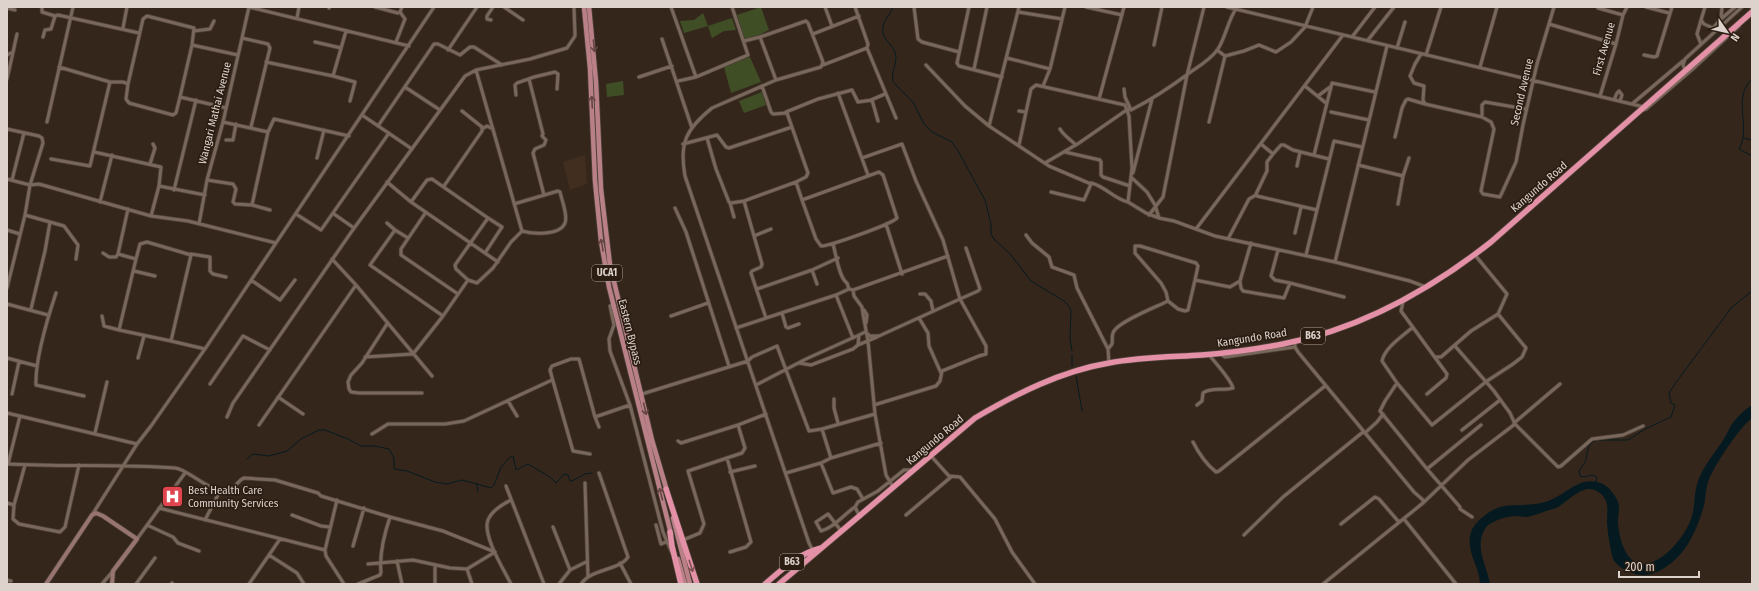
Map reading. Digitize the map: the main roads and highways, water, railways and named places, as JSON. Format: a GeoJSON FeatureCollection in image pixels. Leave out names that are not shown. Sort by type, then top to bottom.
{"type":"FeatureCollection","features":[{"type":"Feature","properties":{"kind":"highway","name":"Kangundo Road"},"geometry":{"type":"LineString","coordinates":[[779,584],[884,497],[965,427],[990,409],[1065,374],[1109,362],[1256,351],[1295,344],[1375,314],[1427,287],[1475,255],[1516,221],[1752,12]]}},
{"type":"Feature","properties":{"kind":"highway"},"geometry":{"type":"LineString","coordinates":[[666,489],[697,584]]}},
{"type":"Feature","properties":{"kind":"highway"},"geometry":{"type":"LineString","coordinates":[[670,532],[681,584]]}},
{"type":"Feature","properties":{"kind":"highway","name":"Kangundo Road"},"geometry":{"type":"LineString","coordinates":[[765,584],[798,557],[823,548]]}},
{"type":"Feature","properties":{"kind":"main road","name":"Eastern Bypass"},"geometry":{"type":"LineString","coordinates":[[584,7],[590,68],[597,202],[601,240],[609,287],[670,532],[685,584]]}},
{"type":"Feature","properties":{"kind":"main road","name":"Eastern Bypass"},"geometry":{"type":"LineString","coordinates":[[589,7],[595,57],[599,165],[607,242],[617,295],[690,584]]}},
{"type":"Feature","properties":{"kind":"main road"},"geometry":{"type":"LineString","coordinates":[[634,386],[639,384]]}},
{"type":"Feature","properties":{"kind":"water"},"geometry":{"type":"Polygon","coordinates":[[[1752,405],[1752,418],[1740,430],[1711,475],[1707,485],[1703,509],[1692,537],[1682,553],[1668,566],[1655,573],[1641,575],[1628,571],[1617,564],[1612,555],[1607,525],[1607,503],[1600,493],[1587,489],[1581,491],[1553,509],[1524,517],[1514,516],[1502,518],[1487,526],[1482,536],[1481,550],[1490,584],[1480,584],[1478,571],[1470,546],[1471,532],[1479,520],[1487,513],[1500,507],[1542,503],[1548,501],[1574,486],[1588,481],[1606,486],[1618,502],[1619,533],[1624,548],[1632,560],[1645,564],[1660,558],[1680,539],[1689,523],[1693,512],[1697,484],[1706,466],[1734,421],[1752,405]]]}},
{"type":"Feature","properties":{"kind":"waterway"},"geometry":{"type":"LineString","coordinates":[[893,7],[883,27],[884,35],[894,49],[896,57],[893,82],[913,102],[924,124],[932,132],[952,142],[957,149],[985,200],[991,224],[991,234],[994,239],[1011,255],[1031,281],[1064,301],[1069,306],[1071,311],[1070,339],[1072,351]]}},
{"type":"Feature","properties":{"kind":"waterway"},"geometry":{"type":"LineString","coordinates":[[1752,79],[1747,85],[1742,99],[1744,129],[1743,140],[1739,149],[1752,156]]}},
{"type":"Feature","properties":{"kind":"waterway"},"geometry":{"type":"LineString","coordinates":[[1744,138],[1752,140]]}},
{"type":"Feature","properties":{"kind":"waterway"},"geometry":{"type":"LineString","coordinates":[[1599,440],[1628,440],[1645,429],[1671,417],[1675,405],[1671,403],[1669,393],[1732,307],[1752,291]]}},
{"type":"Feature","properties":{"kind":"waterway"},"geometry":{"type":"LineString","coordinates":[[1072,355],[1072,366]]}},
{"type":"Feature","properties":{"kind":"waterway"},"geometry":{"type":"LineString","coordinates":[[1076,376],[1082,411]]}},
{"type":"Feature","properties":{"kind":"waterway"},"geometry":{"type":"LineString","coordinates":[[247,459],[253,454],[269,456],[287,451],[301,439],[319,430],[325,430],[361,446],[375,446],[389,449],[394,458],[394,469],[407,471],[435,482],[447,484],[462,480],[477,484],[478,492]]}},
{"type":"Feature","properties":{"kind":"waterway"},"geometry":{"type":"LineString","coordinates":[[1596,440],[1590,444],[1585,462],[1579,471],[1580,476],[1584,477],[1592,475],[1597,477],[1596,482]]}},
{"type":"Feature","properties":{"kind":"waterway"},"geometry":{"type":"LineString","coordinates":[[477,484],[491,488],[494,485],[501,467],[511,456],[513,456],[516,470],[528,464],[550,477],[556,483],[564,474],[568,475],[570,481],[572,481],[585,474],[592,473]]}},
{"type":"Feature","properties":{"kind":"place","name":"Best Health Care Community Services"},"geometry":{"type":"Point","coordinates":[173,496]}}]}
